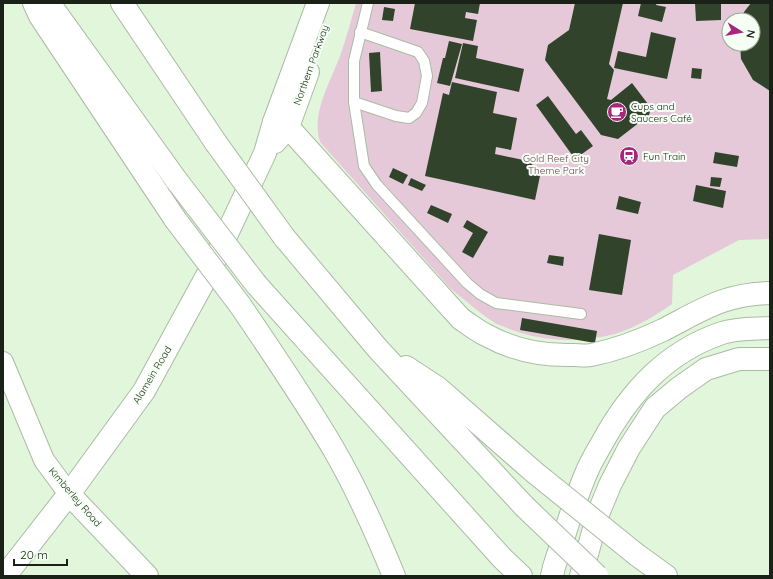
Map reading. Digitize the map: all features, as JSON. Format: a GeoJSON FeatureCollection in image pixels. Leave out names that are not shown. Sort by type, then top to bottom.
{"type":"FeatureCollection","features":[{"type":"Feature","properties":{"kind":"main road"},"geometry":{"type":"LineString","coordinates":[[34,3],[40,16],[175,219],[240,306],[288,375],[333,448],[374,526],[394,576]]}},
{"type":"Feature","properties":{"kind":"main road"},"geometry":{"type":"LineString","coordinates":[[49,3],[177,181],[256,284],[502,558],[521,576]]}},
{"type":"Feature","properties":{"kind":"main road"},"geometry":{"type":"LineString","coordinates":[[122,3],[216,143],[284,237],[378,349],[524,506],[597,576]]}},
{"type":"Feature","properties":{"kind":"main road","name":"Northern Parkway"},"geometry":{"type":"LineString","coordinates":[[281,125],[318,3]]}},
{"type":"Feature","properties":{"kind":"main road","name":"Northern Parkway"},"geometry":{"type":"LineString","coordinates":[[281,125],[333,3]]}},
{"type":"Feature","properties":{"kind":"main road"},"geometry":{"type":"LineString","coordinates":[[281,125],[461,318],[486,335],[518,349],[554,356],[590,355],[626,346],[662,330],[704,308],[726,299],[751,294],[770,293]]}},
{"type":"Feature","properties":{"kind":"main road","name":"Alamein Road"},"geometry":{"type":"LineString","coordinates":[[5,576],[70,494],[144,391],[209,272],[265,153],[281,125]]}},
{"type":"Feature","properties":{"kind":"main road"},"geometry":{"type":"LineString","coordinates":[[552,576],[554,566],[588,469],[622,410],[642,384],[668,362],[698,343],[723,333],[749,329],[770,328]]}},
{"type":"Feature","properties":{"kind":"main road"},"geometry":{"type":"LineString","coordinates":[[378,349],[438,388],[534,472],[637,555],[666,576]]}},
{"type":"Feature","properties":{"kind":"main road"},"geometry":{"type":"LineString","coordinates":[[581,576],[598,514],[610,485],[629,448],[655,408],[679,388],[706,369],[738,359],[770,359]]}},
{"type":"Feature","properties":{"kind":"main road","name":"Kimberley Road"},"geometry":{"type":"LineString","coordinates":[[70,494],[147,576]]}},
{"type":"Feature","properties":{"kind":"street","name":"Kimberley Road"},"geometry":{"type":"LineString","coordinates":[[3,362],[44,460],[70,494]]}},
{"type":"Feature","properties":{"kind":"lane"},"geometry":{"type":"LineString","coordinates":[[368,3],[354,61],[354,102],[364,166],[377,185],[467,283],[480,294],[496,303],[581,314]]}},
{"type":"Feature","properties":{"kind":"lane"},"geometry":{"type":"LineString","coordinates":[[354,102],[396,116],[409,118],[416,113],[422,103],[427,76],[424,61],[418,52],[360,32]]}},
{"type":"Feature","properties":{"kind":"green space","name":"Gold Reef City Theme Park"},"geometry":{"type":"Polygon","coordinates":[[[356,3],[770,3],[770,239],[739,240],[673,275],[672,304],[645,321],[615,334],[575,340],[548,339],[535,337],[509,329],[494,322],[451,289],[320,142],[318,120],[320,109],[346,37],[356,3]]]}},
{"type":"Feature","properties":{"kind":"building"},"geometry":{"type":"Polygon","coordinates":[[[415,3],[480,3],[478,14],[466,12],[465,18],[477,20],[473,41],[410,29],[415,3]]]}},
{"type":"Feature","properties":{"kind":"building"},"geometry":{"type":"Polygon","coordinates":[[[575,3],[623,3],[609,64],[614,70],[607,99],[611,100],[632,83],[651,108],[649,115],[618,139],[601,135],[545,60],[548,45],[569,30],[575,3]]]}},
{"type":"Feature","properties":{"kind":"building"},"geometry":{"type":"Polygon","coordinates":[[[641,3],[657,3],[656,5],[666,7],[662,22],[638,16],[641,3]]]}},
{"type":"Feature","properties":{"kind":"building"},"geometry":{"type":"Polygon","coordinates":[[[695,3],[721,3],[721,20],[696,21],[695,3]]]}},
{"type":"Feature","properties":{"kind":"building"},"geometry":{"type":"Polygon","coordinates":[[[751,3],[770,3],[770,91],[753,80],[741,59],[741,52],[761,52],[761,12],[744,12],[751,3]]]}},
{"type":"Feature","properties":{"kind":"building"},"geometry":{"type":"Polygon","coordinates":[[[384,7],[395,9],[393,21],[382,20],[384,7]]]}},
{"type":"Feature","properties":{"kind":"building"},"geometry":{"type":"Polygon","coordinates":[[[651,32],[676,38],[667,79],[614,68],[618,51],[646,57],[651,32]]]}},
{"type":"Feature","properties":{"kind":"building"},"geometry":{"type":"Polygon","coordinates":[[[449,41],[462,44],[450,86],[437,83],[449,41]]]}},
{"type":"Feature","properties":{"kind":"building"},"geometry":{"type":"Polygon","coordinates":[[[463,43],[478,46],[476,58],[524,69],[519,92],[455,78],[463,43]]]}},
{"type":"Feature","properties":{"kind":"building"},"geometry":{"type":"Polygon","coordinates":[[[380,52],[382,91],[371,92],[369,53],[380,52]]]}},
{"type":"Feature","properties":{"kind":"building"},"geometry":{"type":"Polygon","coordinates":[[[692,68],[702,69],[701,79],[691,78],[692,68]]]}},
{"type":"Feature","properties":{"kind":"building"},"geometry":{"type":"Polygon","coordinates":[[[452,82],[497,92],[493,113],[517,118],[511,150],[496,147],[495,154],[533,162],[531,169],[541,171],[535,200],[425,176],[443,93],[449,95],[452,82]]]}},
{"type":"Feature","properties":{"kind":"building"},"geometry":{"type":"Polygon","coordinates":[[[548,96],[576,134],[581,130],[593,146],[575,159],[536,105],[548,96]]]}},
{"type":"Feature","properties":{"kind":"building"},"geometry":{"type":"Polygon","coordinates":[[[715,152],[739,156],[737,167],[713,163],[715,152]]]}},
{"type":"Feature","properties":{"kind":"building"},"geometry":{"type":"Polygon","coordinates":[[[393,168],[408,175],[403,184],[389,177],[393,168]]]}},
{"type":"Feature","properties":{"kind":"building"},"geometry":{"type":"Polygon","coordinates":[[[711,177],[722,178],[720,187],[710,186],[711,177]]]}},
{"type":"Feature","properties":{"kind":"building"},"geometry":{"type":"Polygon","coordinates":[[[411,178],[426,185],[422,191],[408,185],[411,178]]]}},
{"type":"Feature","properties":{"kind":"building"},"geometry":{"type":"Polygon","coordinates":[[[696,185],[726,191],[723,208],[693,201],[696,185]]]}},
{"type":"Feature","properties":{"kind":"building"},"geometry":{"type":"Polygon","coordinates":[[[619,196],[641,202],[638,214],[616,209],[619,196]]]}},
{"type":"Feature","properties":{"kind":"building"},"geometry":{"type":"Polygon","coordinates":[[[431,205],[452,214],[448,223],[427,213],[431,205]]]}},
{"type":"Feature","properties":{"kind":"building"},"geometry":{"type":"Polygon","coordinates":[[[467,220],[488,232],[473,258],[462,252],[473,233],[463,227],[467,220]]]}},
{"type":"Feature","properties":{"kind":"building"},"geometry":{"type":"Polygon","coordinates":[[[599,234],[631,240],[622,295],[589,290],[599,234]]]}},
{"type":"Feature","properties":{"kind":"building"},"geometry":{"type":"Polygon","coordinates":[[[549,255],[564,257],[563,266],[547,263],[549,255]]]}},
{"type":"Feature","properties":{"kind":"building"},"geometry":{"type":"Polygon","coordinates":[[[522,318],[597,331],[595,343],[520,330],[522,318]]]}},
{"type":"Feature","properties":{"kind":"place","name":"Cups and Saucers Café"},"geometry":{"type":"Point","coordinates":[617,112]}},
{"type":"Feature","properties":{"kind":"place","name":"Fun Train"},"geometry":{"type":"Point","coordinates":[629,156]}}]}
